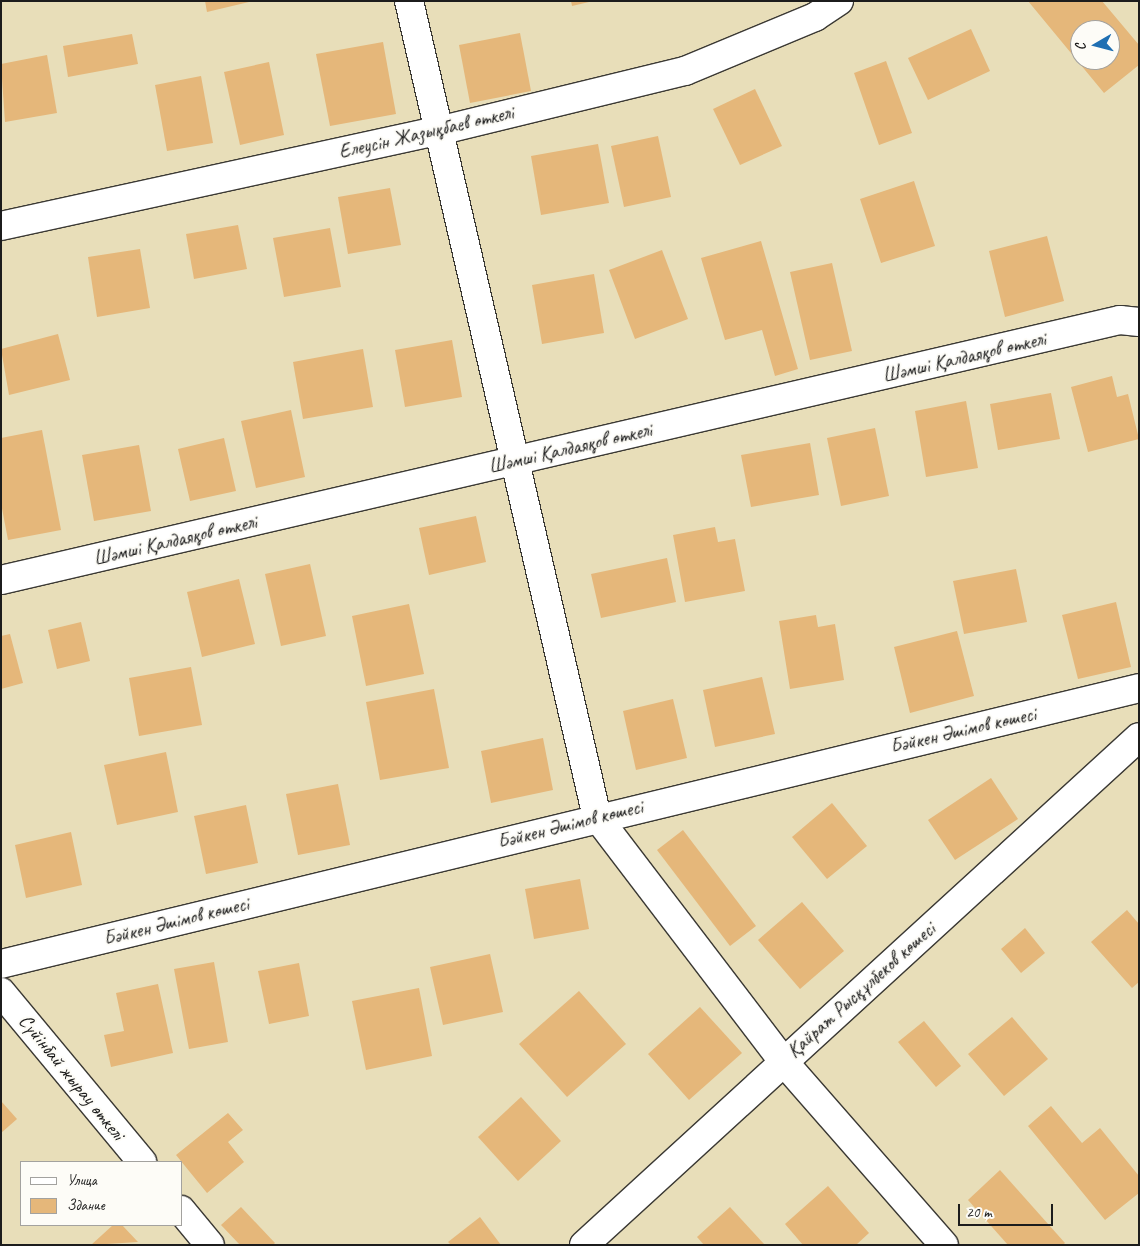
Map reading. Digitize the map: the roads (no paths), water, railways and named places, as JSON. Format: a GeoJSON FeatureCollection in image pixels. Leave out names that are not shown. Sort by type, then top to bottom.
{"type":"FeatureCollection","features":[{"type":"Feature","properties":{"kind":"street"},"geometry":{"type":"LineString","coordinates":[[409,1],[597,818],[783,1062],[944,1245]]}},
{"type":"Feature","properties":{"kind":"street","name":"Елеусін Жазықбаев өткелі"},"geometry":{"type":"LineString","coordinates":[[1,226],[438,130],[685,72],[815,17],[839,1]]}},
{"type":"Feature","properties":{"kind":"street","name":"Шәмші Қалдаяқов өткелі"},"geometry":{"type":"LineString","coordinates":[[1,580],[1120,320],[1139,322]]}},
{"type":"Feature","properties":{"kind":"street","name":"Бәйкен Әшімов көшесі"},"geometry":{"type":"LineString","coordinates":[[1,964],[1139,688]]}},
{"type":"Feature","properties":{"kind":"street","name":"Қайрат Рысқұлбеков көшесі"},"geometry":{"type":"LineString","coordinates":[[584,1245],[1139,737]]}},
{"type":"Feature","properties":{"kind":"street","name":"Сүйінбай жырау өткелі"},"geometry":{"type":"LineString","coordinates":[[1,992],[141,1161]]}},
{"type":"Feature","properties":{"kind":"street"},"geometry":{"type":"LineString","coordinates":[[182,1211],[210,1245]]}}]}
